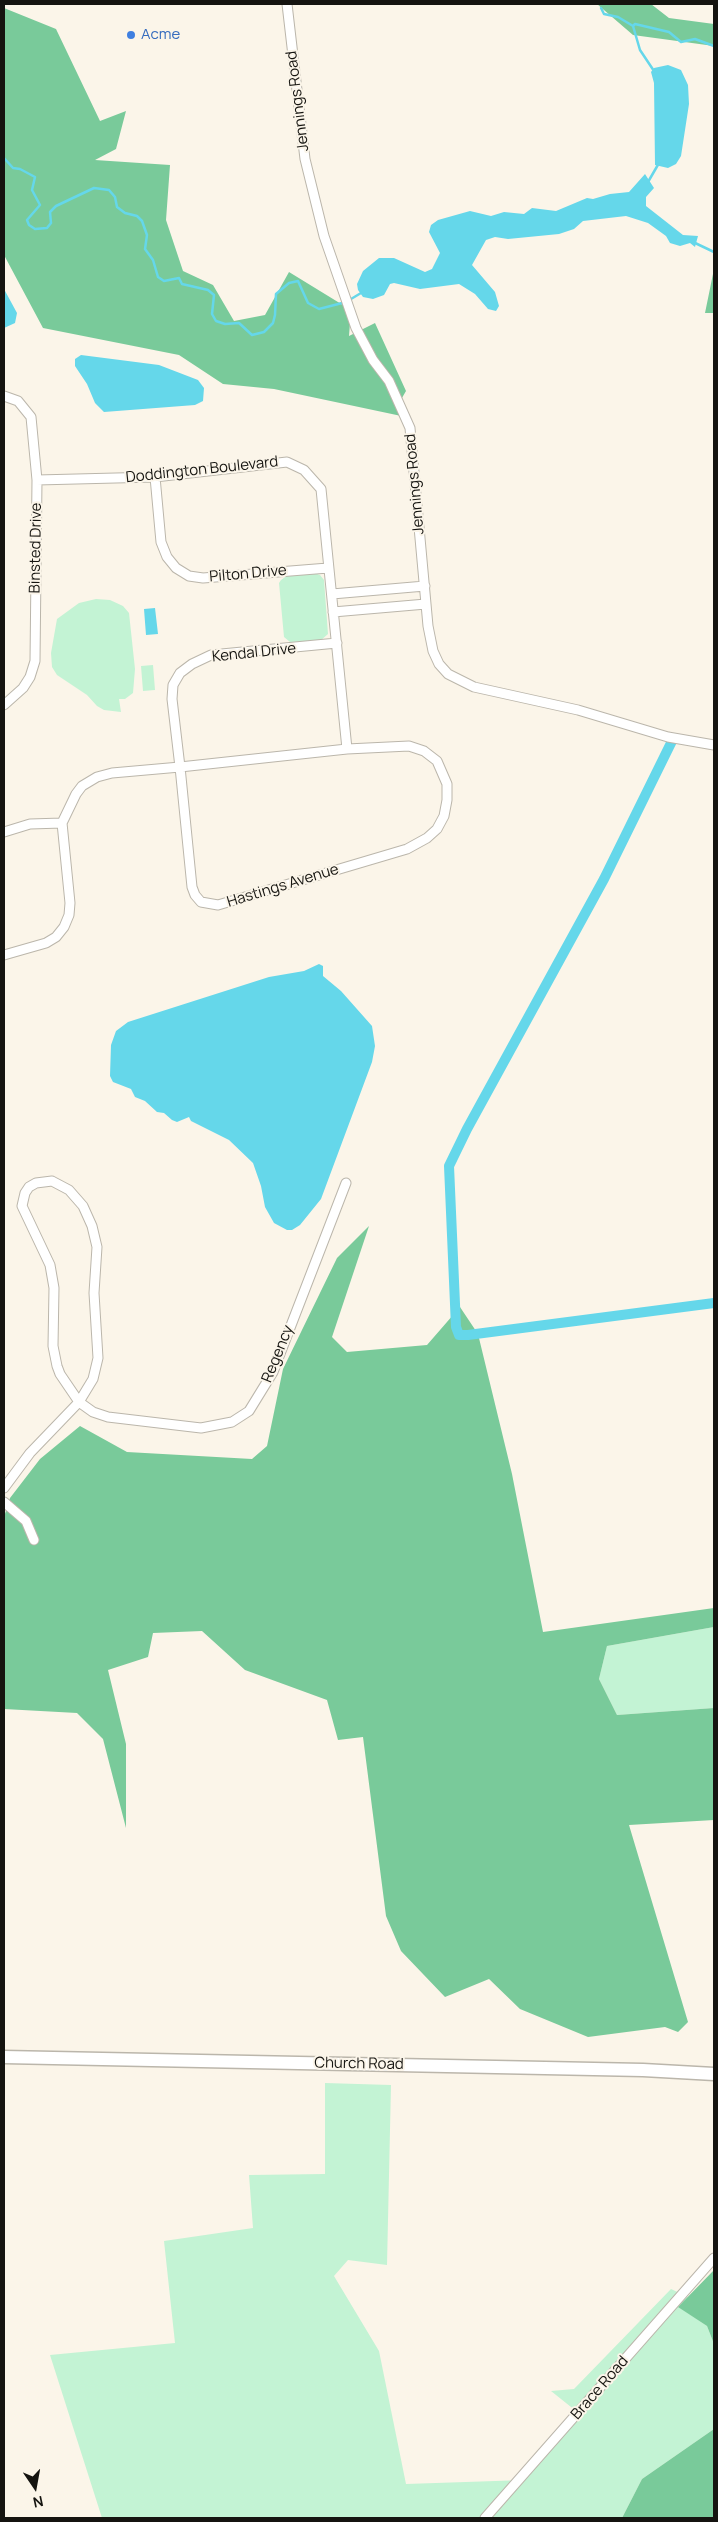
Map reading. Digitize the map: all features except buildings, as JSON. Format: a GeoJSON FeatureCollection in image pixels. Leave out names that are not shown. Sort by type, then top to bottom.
{"type":"FeatureCollection","features":[{"type":"Feature","properties":{"kind":"main road","name":"Church Road"},"geometry":{"type":"LineString","coordinates":[[4,2057],[643,2070],[714,2074]]}},
{"type":"Feature","properties":{"kind":"street","name":"Jennings Road"},"geometry":{"type":"LineString","coordinates":[[287,4],[305,159],[324,236],[356,328],[373,360],[389,381],[410,428],[426,604],[433,652],[439,664],[448,674],[460,682],[578,710],[668,737],[714,745]]}},
{"type":"Feature","properties":{"kind":"street","name":"Binsted Drive"},"geometry":{"type":"LineString","coordinates":[[4,396],[18,401],[31,417],[37,480],[35,661],[30,677],[23,688],[4,705]]}},
{"type":"Feature","properties":{"kind":"street","name":"Doddington Boulevard"},"geometry":{"type":"LineString","coordinates":[[37,480],[155,477],[287,462],[304,470],[321,489],[347,749]]}},
{"type":"Feature","properties":{"kind":"street","name":"Pilton Drive"},"geometry":{"type":"LineString","coordinates":[[155,477],[161,542],[167,558],[176,568],[189,576],[203,578],[328,568]]}},
{"type":"Feature","properties":{"kind":"street"},"geometry":{"type":"LineString","coordinates":[[332,594],[424,586]]}},
{"type":"Feature","properties":{"kind":"street"},"geometry":{"type":"LineString","coordinates":[[334,612],[426,604]]}},
{"type":"Feature","properties":{"kind":"street","name":"Kendal Drive"},"geometry":{"type":"LineString","coordinates":[[180,767],[172,699],[174,686],[180,674],[192,664],[211,655],[337,643]]}},
{"type":"Feature","properties":{"kind":"street","name":"Hastings Avenue"},"geometry":{"type":"LineString","coordinates":[[409,746],[424,751],[437,761],[447,784],[444,816],[437,829],[427,838],[407,849],[218,905],[201,902],[192,887],[180,767],[347,749],[409,746]]}},
{"type":"Feature","properties":{"kind":"street"},"geometry":{"type":"LineString","coordinates":[[4,956],[46,943],[64,927],[69,915],[70,903],[62,823],[82,786],[96,777],[112,773],[180,767]]}},
{"type":"Feature","properties":{"kind":"street"},"geometry":{"type":"LineString","coordinates":[[4,832],[30,824],[62,823]]}},
{"type":"Feature","properties":{"kind":"street"},"geometry":{"type":"LineString","coordinates":[[4,1488],[24,1460],[79,1402],[93,1379],[98,1358],[94,1293],[97,1247],[88,1216],[69,1190],[52,1181],[36,1183],[25,1193],[22,1206],[24,1214],[42,1245],[52,1271],[54,1288],[52,1340],[56,1366],[79,1402]]}},
{"type":"Feature","properties":{"kind":"street","name":"Regency"},"geometry":{"type":"LineString","coordinates":[[79,1402],[93,1412],[108,1418],[190,1427],[212,1428],[241,1417],[255,1404],[274,1372],[346,1183]]}},
{"type":"Feature","properties":{"kind":"street"},"geometry":{"type":"LineString","coordinates":[[4,1502],[26,1521],[34,1540]]}},
{"type":"Feature","properties":{"kind":"street","name":"Brace Road"},"geometry":{"type":"LineString","coordinates":[[485,2518],[714,2258]]}},
{"type":"Feature","properties":{"kind":"green space"},"geometry":{"type":"Polygon","coordinates":[[[597,4],[651,4],[669,18],[714,24],[714,46],[633,35],[597,4]]]}},
{"type":"Feature","properties":{"kind":"green space"},"geometry":{"type":"Polygon","coordinates":[[[4,8],[56,29],[100,121],[126,111],[116,149],[95,160],[170,165],[166,220],[183,271],[213,285],[234,321],[265,315],[289,272],[351,310],[349,336],[375,323],[406,391],[399,403],[406,417],[274,389],[223,384],[179,355],[43,328],[4,255],[4,8]]]}},
{"type":"Feature","properties":{"kind":"green space"},"geometry":{"type":"Polygon","coordinates":[[[714,269],[714,313],[705,313],[714,269]]]}},
{"type":"Feature","properties":{"kind":"green space"},"geometry":{"type":"Polygon","coordinates":[[[314,573],[320,575],[324,580],[328,634],[320,641],[290,642],[284,637],[279,583],[288,575],[314,573]]]}},
{"type":"Feature","properties":{"kind":"green space"},"geometry":{"type":"Polygon","coordinates":[[[96,599],[110,600],[123,606],[129,613],[135,669],[133,693],[125,699],[119,699],[121,712],[104,710],[97,706],[87,695],[57,675],[52,667],[51,653],[57,619],[79,603],[96,599]]]}},
{"type":"Feature","properties":{"kind":"green space"},"geometry":{"type":"Polygon","coordinates":[[[153,665],[155,690],[143,691],[141,666],[153,665]]]}},
{"type":"Feature","properties":{"kind":"green space"},"geometry":{"type":"Polygon","coordinates":[[[369,1226],[332,1337],[347,1352],[427,1345],[460,1307],[478,1334],[512,1474],[543,1632],[714,1608],[714,1627],[607,1646],[599,1679],[617,1715],[714,1708],[714,1820],[629,1825],[688,2022],[678,2032],[665,2027],[588,2037],[520,2009],[489,1979],[445,1997],[401,1951],[386,1916],[363,1737],[338,1740],[327,1700],[245,1670],[202,1631],[153,1633],[148,1657],[108,1670],[126,1744],[126,1828],[103,1739],[77,1713],[4,1709],[4,1517],[10,1498],[40,1459],[80,1426],[127,1452],[252,1459],[267,1446],[283,1369],[337,1258],[369,1226]]]}},
{"type":"Feature","properties":{"kind":"green space"},"geometry":{"type":"Polygon","coordinates":[[[714,1627],[714,1708],[617,1715],[599,1679],[607,1646],[714,1627]]]}},
{"type":"Feature","properties":{"kind":"green space"},"geometry":{"type":"Polygon","coordinates":[[[325,2083],[391,2085],[387,2265],[348,2260],[334,2276],[379,2351],[406,2484],[525,2480],[581,2415],[551,2391],[574,2389],[671,2289],[688,2297],[679,2307],[707,2326],[714,2344],[714,2429],[642,2479],[622,2518],[102,2518],[50,2355],[175,2343],[164,2241],[253,2228],[249,2175],[325,2174],[325,2083]]]}},
{"type":"Feature","properties":{"kind":"green space"},"geometry":{"type":"Polygon","coordinates":[[[714,2270],[714,2344],[707,2326],[678,2307],[714,2270]]]}},
{"type":"Feature","properties":{"kind":"green space"},"geometry":{"type":"Polygon","coordinates":[[[714,2429],[714,2518],[622,2518],[642,2479],[714,2429]]]}},
{"type":"Feature","properties":{"kind":"water"},"geometry":{"type":"Polygon","coordinates":[[[668,65],[681,70],[688,85],[689,104],[681,156],[676,164],[668,168],[655,165],[654,83],[651,72],[654,68],[668,65]]]}},
{"type":"Feature","properties":{"kind":"water"},"geometry":{"type":"Polygon","coordinates":[[[645,174],[654,188],[646,197],[646,206],[683,235],[698,236],[695,247],[690,243],[680,246],[670,243],[666,236],[648,223],[626,216],[583,221],[574,229],[559,234],[508,239],[495,237],[486,240],[472,265],[495,292],[499,306],[496,311],[488,309],[475,294],[459,284],[420,289],[394,283],[390,284],[384,295],[373,299],[363,297],[358,290],[357,284],[363,271],[379,258],[394,258],[425,272],[432,269],[440,253],[429,232],[431,225],[438,220],[470,211],[491,216],[504,212],[524,214],[532,208],[556,211],[587,198],[593,199],[610,194],[629,192],[645,174]]]}},
{"type":"Feature","properties":{"kind":"water"},"geometry":{"type":"Polygon","coordinates":[[[4,289],[17,313],[15,323],[4,328],[4,289]]]}},
{"type":"Feature","properties":{"kind":"water"},"geometry":{"type":"Polygon","coordinates":[[[81,355],[159,365],[198,380],[204,388],[203,401],[195,405],[104,412],[95,403],[87,384],[75,366],[75,359],[81,355]]]}},
{"type":"Feature","properties":{"kind":"water"},"geometry":{"type":"Polygon","coordinates":[[[155,608],[158,634],[146,635],[144,609],[155,608]]]}},
{"type":"Feature","properties":{"kind":"water"},"geometry":{"type":"Polygon","coordinates":[[[319,964],[323,966],[323,976],[341,991],[372,1026],[375,1046],[372,1062],[321,1199],[300,1225],[292,1230],[287,1230],[274,1223],[265,1207],[261,1186],[253,1163],[229,1140],[191,1121],[189,1117],[177,1122],[172,1120],[164,1113],[157,1112],[145,1101],[135,1097],[131,1089],[113,1082],[110,1076],[111,1045],[116,1031],[128,1022],[269,977],[304,971],[319,964]]]}},
{"type":"Feature","properties":{"kind":"waterway"},"geometry":{"type":"LineString","coordinates":[[601,8],[604,14],[618,17],[633,26],[635,24],[669,32],[681,42],[695,39],[714,46]]}},
{"type":"Feature","properties":{"kind":"waterway"},"geometry":{"type":"LineString","coordinates":[[633,26],[640,50],[654,71]]}},
{"type":"Feature","properties":{"kind":"waterway"},"geometry":{"type":"LineString","coordinates":[[4,158],[13,168],[20,169],[35,177],[32,190],[40,205],[27,220],[29,225],[35,229],[47,228],[51,223],[50,212],[56,206],[94,188],[109,190],[115,197],[117,207],[125,213],[137,216],[142,221],[147,235],[145,249],[153,260],[158,277],[164,281],[179,278],[182,284],[208,290],[214,295],[212,314],[216,321],[225,324],[239,323],[252,335],[264,332],[273,323],[276,294],[289,283],[298,281],[308,303],[319,309],[346,302],[361,293]]}},
{"type":"Feature","properties":{"kind":"waterway"},"geometry":{"type":"LineString","coordinates":[[648,182],[659,163]]}},
{"type":"Feature","properties":{"kind":"waterway"},"geometry":{"type":"LineString","coordinates":[[693,242],[714,252]]}},
{"type":"Feature","properties":{"kind":"waterway"},"geometry":{"type":"LineString","coordinates":[[672,741],[604,879],[467,1129],[449,1166],[456,1327],[459,1335],[468,1335],[714,1303]]}},
{"type":"Feature","properties":{"kind":"place","name":"Acme"},"geometry":{"type":"Point","coordinates":[131,35]}}]}
